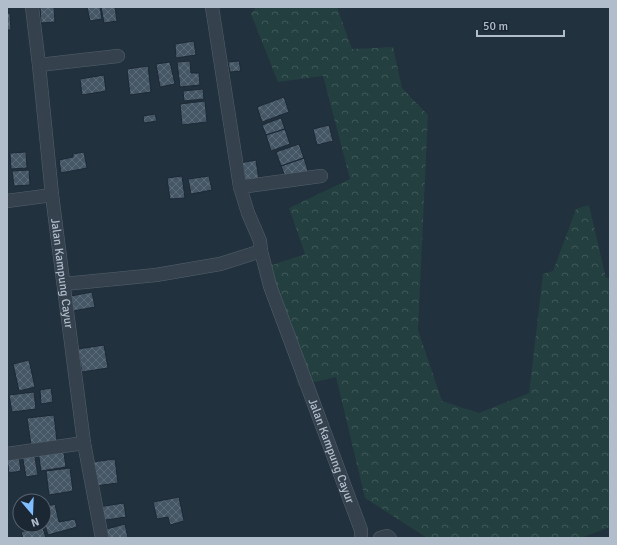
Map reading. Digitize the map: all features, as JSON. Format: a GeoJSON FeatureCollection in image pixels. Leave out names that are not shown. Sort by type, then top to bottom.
{"type":"FeatureCollection","features":[{"type":"Feature","properties":{"kind":"street","name":"Jalan Kampung Cayur"},"geometry":{"type":"LineString","coordinates":[[32,7],[52,195],[84,443],[102,538]]}},
{"type":"Feature","properties":{"kind":"street","name":"Jalan Kampung Cayur"},"geometry":{"type":"LineString","coordinates":[[212,7],[240,187],[248,213],[260,241],[270,286],[360,530],[361,538]]}},
{"type":"Feature","properties":{"kind":"street"},"geometry":{"type":"LineString","coordinates":[[39,66],[118,56]]}},
{"type":"Feature","properties":{"kind":"street"},"geometry":{"type":"LineString","coordinates":[[240,187],[321,176]]}},
{"type":"Feature","properties":{"kind":"street"},"geometry":{"type":"LineString","coordinates":[[7,201],[52,195]]}},
{"type":"Feature","properties":{"kind":"street"},"geometry":{"type":"LineString","coordinates":[[64,284],[156,275],[220,264],[261,251]]}},
{"type":"Feature","properties":{"kind":"street"},"geometry":{"type":"LineString","coordinates":[[7,454],[84,443]]}},
{"type":"Feature","properties":{"kind":"street"},"geometry":{"type":"LineString","coordinates":[[380,538],[387,536],[390,538]]}},
{"type":"Feature","properties":{"kind":"green space"},"geometry":{"type":"Polygon","coordinates":[[[256,7],[337,7],[352,49],[393,47],[402,88],[428,115],[418,330],[442,401],[479,413],[529,393],[543,274],[553,271],[576,209],[589,205],[606,278],[610,278],[610,527],[581,538],[427,538],[365,498],[336,377],[298,386],[280,300],[266,267],[305,254],[289,208],[350,179],[323,76],[278,82],[251,14],[256,7]]]}},
{"type":"Feature","properties":{"kind":"building"},"geometry":{"type":"Polygon","coordinates":[[[40,7],[54,7],[55,22],[41,23],[40,7]]]}},
{"type":"Feature","properties":{"kind":"building"},"geometry":{"type":"Polygon","coordinates":[[[87,7],[100,7],[102,19],[90,21],[87,7]]]}},
{"type":"Feature","properties":{"kind":"building"},"geometry":{"type":"Polygon","coordinates":[[[101,7],[115,7],[117,21],[104,23],[101,7]]]}},
{"type":"Feature","properties":{"kind":"building"},"geometry":{"type":"Polygon","coordinates":[[[7,13],[10,13],[11,30],[7,30],[7,13]]]}},
{"type":"Feature","properties":{"kind":"building"},"geometry":{"type":"Polygon","coordinates":[[[194,41],[196,55],[176,58],[175,44],[194,41]]]}},
{"type":"Feature","properties":{"kind":"building"},"geometry":{"type":"Polygon","coordinates":[[[190,61],[191,73],[199,73],[200,85],[180,87],[177,62],[190,61]]]}},
{"type":"Feature","properties":{"kind":"building"},"geometry":{"type":"Polygon","coordinates":[[[239,61],[241,71],[230,72],[228,62],[239,61]]]}},
{"type":"Feature","properties":{"kind":"building"},"geometry":{"type":"Polygon","coordinates":[[[170,62],[175,84],[160,87],[156,64],[170,62]]]}},
{"type":"Feature","properties":{"kind":"building"},"geometry":{"type":"Polygon","coordinates":[[[148,66],[151,92],[130,95],[127,69],[148,66]]]}},
{"type":"Feature","properties":{"kind":"building"},"geometry":{"type":"Polygon","coordinates":[[[104,75],[106,91],[82,95],[80,79],[104,75]]]}},
{"type":"Feature","properties":{"kind":"building"},"geometry":{"type":"Polygon","coordinates":[[[203,89],[204,99],[184,101],[183,91],[203,89]]]}},
{"type":"Feature","properties":{"kind":"building"},"geometry":{"type":"Polygon","coordinates":[[[284,97],[289,112],[262,122],[257,107],[284,97]]]}},
{"type":"Feature","properties":{"kind":"building"},"geometry":{"type":"Polygon","coordinates":[[[205,101],[207,122],[182,125],[180,104],[205,101]]]}},
{"type":"Feature","properties":{"kind":"building"},"geometry":{"type":"Polygon","coordinates":[[[155,114],[157,121],[144,123],[143,116],[155,114]]]}},
{"type":"Feature","properties":{"kind":"building"},"geometry":{"type":"Polygon","coordinates":[[[281,118],[285,129],[266,135],[262,125],[281,118]]]}},
{"type":"Feature","properties":{"kind":"building"},"geometry":{"type":"Polygon","coordinates":[[[329,125],[333,141],[317,145],[313,129],[329,125]]]}},
{"type":"Feature","properties":{"kind":"building"},"geometry":{"type":"Polygon","coordinates":[[[285,129],[290,144],[271,151],[266,135],[285,129]]]}},
{"type":"Feature","properties":{"kind":"building"},"geometry":{"type":"Polygon","coordinates":[[[299,144],[304,158],[281,166],[276,152],[299,144]]]}},
{"type":"Feature","properties":{"kind":"building"},"geometry":{"type":"Polygon","coordinates":[[[26,152],[27,168],[11,169],[10,153],[26,152]]]}},
{"type":"Feature","properties":{"kind":"building"},"geometry":{"type":"Polygon","coordinates":[[[84,152],[87,168],[61,173],[59,160],[73,157],[73,154],[84,152]]]}},
{"type":"Feature","properties":{"kind":"building"},"geometry":{"type":"Polygon","coordinates":[[[304,158],[308,171],[286,179],[281,166],[304,158]]]}},
{"type":"Feature","properties":{"kind":"building"},"geometry":{"type":"Polygon","coordinates":[[[256,160],[259,181],[243,183],[240,163],[256,160]]]}},
{"type":"Feature","properties":{"kind":"building"},"geometry":{"type":"Polygon","coordinates":[[[29,170],[30,185],[14,186],[12,171],[29,170]]]}},
{"type":"Feature","properties":{"kind":"building"},"geometry":{"type":"Polygon","coordinates":[[[182,176],[185,198],[170,199],[167,178],[182,176]]]}},
{"type":"Feature","properties":{"kind":"building"},"geometry":{"type":"Polygon","coordinates":[[[209,176],[212,190],[191,194],[188,179],[209,176]]]}},
{"type":"Feature","properties":{"kind":"building"},"geometry":{"type":"Polygon","coordinates":[[[92,292],[95,307],[73,311],[71,296],[92,292]]]}},
{"type":"Feature","properties":{"kind":"building"},"geometry":{"type":"Polygon","coordinates":[[[104,345],[108,368],[82,372],[78,349],[104,345]]]}},
{"type":"Feature","properties":{"kind":"building"},"geometry":{"type":"Polygon","coordinates":[[[29,360],[35,387],[19,391],[13,364],[29,360]]]}},
{"type":"Feature","properties":{"kind":"building"},"geometry":{"type":"Polygon","coordinates":[[[51,388],[53,402],[41,404],[40,390],[51,388]]]}},
{"type":"Feature","properties":{"kind":"building"},"geometry":{"type":"Polygon","coordinates":[[[34,392],[36,409],[12,412],[9,395],[34,392]]]}},
{"type":"Feature","properties":{"kind":"building"},"geometry":{"type":"Polygon","coordinates":[[[54,415],[57,441],[31,445],[27,418],[54,415]]]}},
{"type":"Feature","properties":{"kind":"building"},"geometry":{"type":"Polygon","coordinates":[[[63,447],[66,467],[41,471],[38,451],[63,447]]]}},
{"type":"Feature","properties":{"kind":"building"},"geometry":{"type":"Polygon","coordinates":[[[34,452],[38,475],[26,477],[22,454],[34,452]]]}},
{"type":"Feature","properties":{"kind":"building"},"geometry":{"type":"Polygon","coordinates":[[[19,456],[21,471],[9,473],[7,458],[19,456]]]}},
{"type":"Feature","properties":{"kind":"building"},"geometry":{"type":"Polygon","coordinates":[[[115,459],[118,483],[95,486],[92,462],[115,459]]]}},
{"type":"Feature","properties":{"kind":"building"},"geometry":{"type":"Polygon","coordinates":[[[70,468],[73,491],[52,494],[52,493],[49,493],[46,471],[70,468]]]}},
{"type":"Feature","properties":{"kind":"building"},"geometry":{"type":"Polygon","coordinates":[[[179,497],[184,521],[170,525],[168,517],[157,519],[153,502],[179,497]]]}},
{"type":"Feature","properties":{"kind":"building"},"geometry":{"type":"Polygon","coordinates":[[[124,503],[126,517],[99,521],[98,507],[124,503]]]}},
{"type":"Feature","properties":{"kind":"building"},"geometry":{"type":"Polygon","coordinates":[[[55,504],[59,522],[75,519],[77,527],[48,535],[47,533],[52,533],[52,505],[55,504]]]}},
{"type":"Feature","properties":{"kind":"building"},"geometry":{"type":"Polygon","coordinates":[[[125,524],[128,538],[105,538],[103,530],[125,524]]]}},
{"type":"Feature","properties":{"kind":"building"},"geometry":{"type":"Polygon","coordinates":[[[21,533],[44,533],[46,538],[23,538],[21,533]]]}}]}
